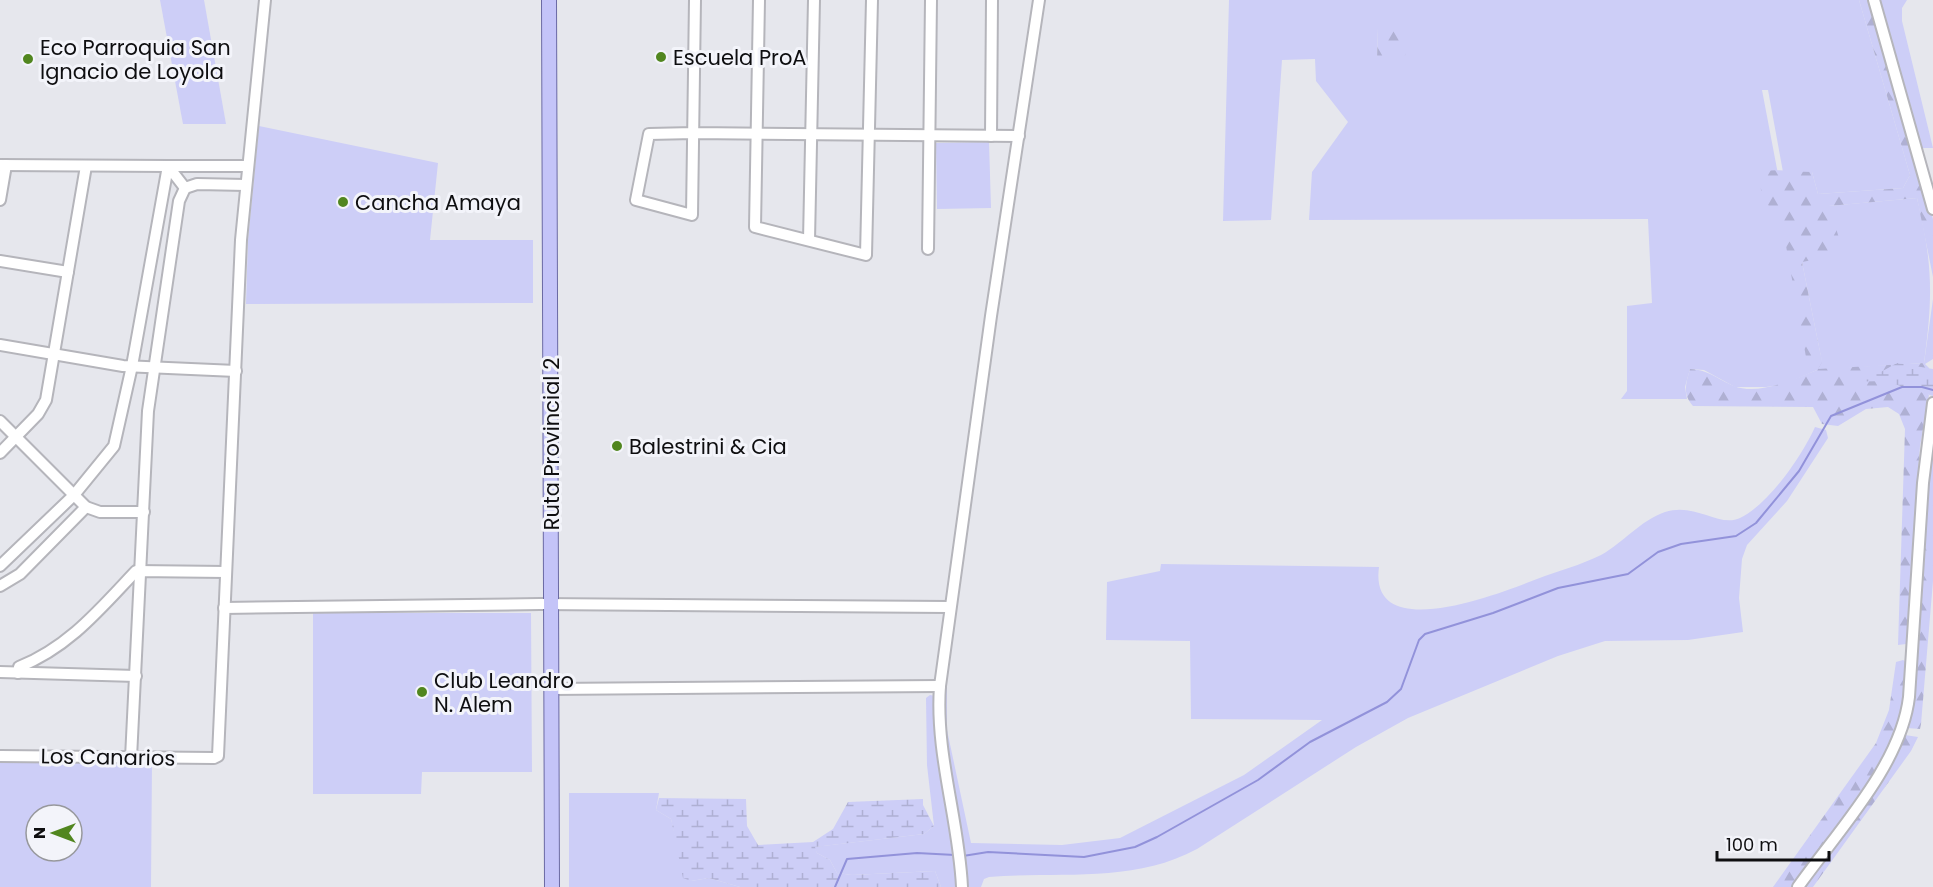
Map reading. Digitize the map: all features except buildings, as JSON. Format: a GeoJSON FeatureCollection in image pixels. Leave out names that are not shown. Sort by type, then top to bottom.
{"type":"FeatureCollection","features":[{"type":"Feature","properties":{"kind":"main road","name":"Ruta Provincial 2"},"geometry":{"type":"LineString","coordinates":[[549,0],[552,887]]}},
{"type":"Feature","properties":{"kind":"street"},"geometry":{"type":"LineString","coordinates":[[265,0],[241,240],[224,608],[551,604],[949,607]]}},
{"type":"Feature","properties":{"kind":"street"},"geometry":{"type":"LineString","coordinates":[[695,0],[694,133],[692,215],[636,200],[649,134],[694,133],[1019,136]]}},
{"type":"Feature","properties":{"kind":"street"},"geometry":{"type":"LineString","coordinates":[[759,0],[754,227],[866,255],[872,0]]}},
{"type":"Feature","properties":{"kind":"street"},"geometry":{"type":"LineString","coordinates":[[809,240],[814,0]]}},
{"type":"Feature","properties":{"kind":"street"},"geometry":{"type":"LineString","coordinates":[[928,249],[931,0]]}},
{"type":"Feature","properties":{"kind":"street"},"geometry":{"type":"LineString","coordinates":[[991,136],[992,0]]}},
{"type":"Feature","properties":{"kind":"street"},"geometry":{"type":"LineString","coordinates":[[962,887],[960,856],[939,732],[940,687],[949,607],[1039,0]]}},
{"type":"Feature","properties":{"kind":"street"},"geometry":{"type":"LineString","coordinates":[[1874,0],[1933,209]]}},
{"type":"Feature","properties":{"kind":"street"},"geometry":{"type":"LineString","coordinates":[[0,200],[3,165],[248,166]]}},
{"type":"Feature","properties":{"kind":"street"},"geometry":{"type":"LineString","coordinates":[[0,453],[45,405],[86,166]]}},
{"type":"Feature","properties":{"kind":"street"},"geometry":{"type":"LineString","coordinates":[[168,166],[185,188]]}},
{"type":"Feature","properties":{"kind":"street"},"geometry":{"type":"LineString","coordinates":[[0,566],[74,495],[114,446],[132,366],[168,166]]}},
{"type":"Feature","properties":{"kind":"street"},"geometry":{"type":"LineString","coordinates":[[131,758],[152,368],[179,201],[185,188],[197,184],[246,184]]}},
{"type":"Feature","properties":{"kind":"street"},"geometry":{"type":"LineString","coordinates":[[0,261],[68,272]]}},
{"type":"Feature","properties":{"kind":"street"},"geometry":{"type":"LineString","coordinates":[[0,345],[132,366],[236,371]]}},
{"type":"Feature","properties":{"kind":"street"},"geometry":{"type":"LineString","coordinates":[[1798,887],[1881,772],[1904,728],[1909,697],[1923,483],[1933,403]]}},
{"type":"Feature","properties":{"kind":"street"},"geometry":{"type":"LineString","coordinates":[[0,421],[86,507],[100,512],[144,512]]}},
{"type":"Feature","properties":{"kind":"street"},"geometry":{"type":"LineString","coordinates":[[0,586],[20,574],[86,507]]}},
{"type":"Feature","properties":{"kind":"street"},"geometry":{"type":"LineString","coordinates":[[18,673],[19,667],[53,651],[76,633],[136,571],[226,572]]}},
{"type":"Feature","properties":{"kind":"street","name":"Los Canarios"},"geometry":{"type":"LineString","coordinates":[[0,756],[216,758],[224,608]]}},
{"type":"Feature","properties":{"kind":"street"},"geometry":{"type":"LineString","coordinates":[[0,672],[136,676]]}},
{"type":"Feature","properties":{"kind":"street"},"geometry":{"type":"LineString","coordinates":[[551,689],[940,687]]}},
{"type":"Feature","properties":{"kind":"green space"},"geometry":{"type":"Polygon","coordinates":[[[160,0],[204,0],[226,124],[183,124],[160,0]]]}},
{"type":"Feature","properties":{"kind":"green space"},"geometry":{"type":"Polygon","coordinates":[[[1229,0],[1859,0],[1910,175],[1903,188],[1818,194],[1812,172],[1783,172],[1768,90],[1762,90],[1777,169],[1822,362],[1802,262],[1828,206],[1917,198],[1926,243],[1930,280],[1924,363],[1817,370],[1785,384],[1766,387],[1735,387],[1704,370],[1690,369],[1685,387],[1687,399],[1621,399],[1627,391],[1627,306],[1652,303],[1648,219],[1309,220],[1312,172],[1348,122],[1316,81],[1315,59],[1282,60],[1271,220],[1223,221],[1229,0]],[[1378,28],[1377,57],[1405,57],[1378,28]]]}},
{"type":"Feature","properties":{"kind":"green space"},"geometry":{"type":"Polygon","coordinates":[[[1859,0],[1869,0],[1933,219],[1933,277],[1917,198],[1829,206],[1844,254],[1802,262],[1822,362],[1818,369],[1924,363],[1933,299],[1933,359],[1925,364],[1929,368],[1926,392],[1929,395],[1920,446],[1906,644],[1898,645],[1905,429],[1899,414],[1888,407],[1866,409],[1838,426],[1822,424],[1813,407],[1693,406],[1687,397],[1686,388],[1690,369],[1708,373],[1744,389],[1765,388],[1817,370],[1806,357],[1783,229],[1775,223],[1772,208],[1762,201],[1760,179],[1765,171],[1812,172],[1818,194],[1903,188],[1910,175],[1859,0]]]}},
{"type":"Feature","properties":{"kind":"green space"},"geometry":{"type":"Polygon","coordinates":[[[1879,0],[1907,0],[1902,8],[1902,21],[1933,148],[1921,148],[1879,0]]]}},
{"type":"Feature","properties":{"kind":"green space"},"geometry":{"type":"Polygon","coordinates":[[[1378,28],[1407,29],[1405,57],[1377,58],[1378,28]]]}},
{"type":"Feature","properties":{"kind":"green space","name":"Cancha Amaya"},"geometry":{"type":"Polygon","coordinates":[[[259,126],[438,163],[430,240],[533,240],[533,303],[246,304],[248,240],[259,126]]]}},
{"type":"Feature","properties":{"kind":"green space"},"geometry":{"type":"Polygon","coordinates":[[[989,142],[991,208],[937,209],[936,143],[989,142]]]}},
{"type":"Feature","properties":{"kind":"green space"},"geometry":{"type":"Polygon","coordinates":[[[1897,363],[1933,369],[1933,396],[1885,381],[1843,382],[1879,373],[1897,363]]]}},
{"type":"Feature","properties":{"kind":"green space"},"geometry":{"type":"Polygon","coordinates":[[[1815,427],[1826,430],[1828,438],[1787,501],[1747,545],[1742,559],[1739,598],[1743,632],[1688,640],[1605,641],[1558,656],[1408,718],[1356,747],[1197,849],[1172,860],[1121,872],[989,877],[984,879],[981,887],[965,887],[943,739],[943,686],[947,686],[947,730],[971,843],[1062,845],[1120,838],[1244,775],[1322,720],[1191,719],[1190,641],[1106,640],[1107,582],[1160,571],[1161,564],[1379,567],[1381,591],[1394,604],[1415,609],[1441,608],[1469,602],[1593,559],[1609,550],[1648,520],[1665,512],[1687,510],[1724,520],[1740,518],[1762,502],[1784,478],[1815,427]]]}},
{"type":"Feature","properties":{"kind":"green space"},"geometry":{"type":"Polygon","coordinates":[[[1933,433],[1933,581],[1920,729],[1907,728],[1933,433]]]}},
{"type":"Feature","properties":{"kind":"green space","name":"Club Leandro N. Alem"},"geometry":{"type":"Polygon","coordinates":[[[313,613],[531,613],[532,772],[422,772],[421,794],[313,794],[313,613]]]}},
{"type":"Feature","properties":{"kind":"green space"},"geometry":{"type":"Polygon","coordinates":[[[1903,660],[1908,663],[1904,709],[1886,758],[1794,887],[1773,887],[1876,743],[1889,710],[1896,662],[1903,660]]]}},
{"type":"Feature","properties":{"kind":"green space"},"geometry":{"type":"Polygon","coordinates":[[[930,695],[935,696],[959,887],[941,887],[935,871],[852,875],[837,873],[830,860],[817,853],[814,847],[924,834],[934,826],[927,765],[926,698],[930,695]]]}},
{"type":"Feature","properties":{"kind":"green space"},"geometry":{"type":"Polygon","coordinates":[[[1905,735],[1918,737],[1911,751],[1813,887],[1802,887],[1892,761],[1905,735]]]}},
{"type":"Feature","properties":{"kind":"green space"},"geometry":{"type":"Polygon","coordinates":[[[0,760],[152,762],[151,887],[0,887],[0,760]]]}},
{"type":"Feature","properties":{"kind":"green space"},"geometry":{"type":"Polygon","coordinates":[[[569,793],[659,793],[656,810],[671,819],[677,844],[691,881],[709,878],[740,887],[569,887],[569,793]]]}},
{"type":"Feature","properties":{"kind":"green space"},"geometry":{"type":"Polygon","coordinates":[[[659,798],[746,799],[747,826],[758,845],[813,842],[833,829],[848,802],[923,799],[923,805],[934,826],[924,834],[815,847],[817,853],[830,860],[837,873],[852,875],[935,871],[941,887],[740,887],[709,878],[691,881],[683,878],[671,819],[656,810],[659,798]]]}},
{"type":"Feature","properties":{"kind":"waterway"},"geometry":{"type":"LineString","coordinates":[[963,856],[988,852],[1084,857],[1135,847],[1157,837],[1258,780],[1310,742],[1387,702],[1401,689],[1419,640],[1425,634],[1493,613],[1558,588],[1628,574],[1658,552],[1681,544],[1736,536],[1756,523],[1799,471],[1831,416],[1902,387],[1922,387],[1933,390]]}},
{"type":"Feature","properties":{"kind":"waterway"},"geometry":{"type":"LineString","coordinates":[[835,887],[847,859],[917,853],[955,855]]}},
{"type":"Feature","properties":{"kind":"place","name":"Escuela ProA"},"geometry":{"type":"Point","coordinates":[661,57]}},
{"type":"Feature","properties":{"kind":"place","name":"Eco Parroquia San Ignacio de Loyola"},"geometry":{"type":"Point","coordinates":[28,59]}},
{"type":"Feature","properties":{"kind":"place","name":"Cancha Amaya"},"geometry":{"type":"Point","coordinates":[343,202]}},
{"type":"Feature","properties":{"kind":"place","name":"Balestrini & Cia"},"geometry":{"type":"Point","coordinates":[617,446]}},
{"type":"Feature","properties":{"kind":"place","name":"Club Leandro N. Alem"},"geometry":{"type":"Point","coordinates":[422,692]}}]}
